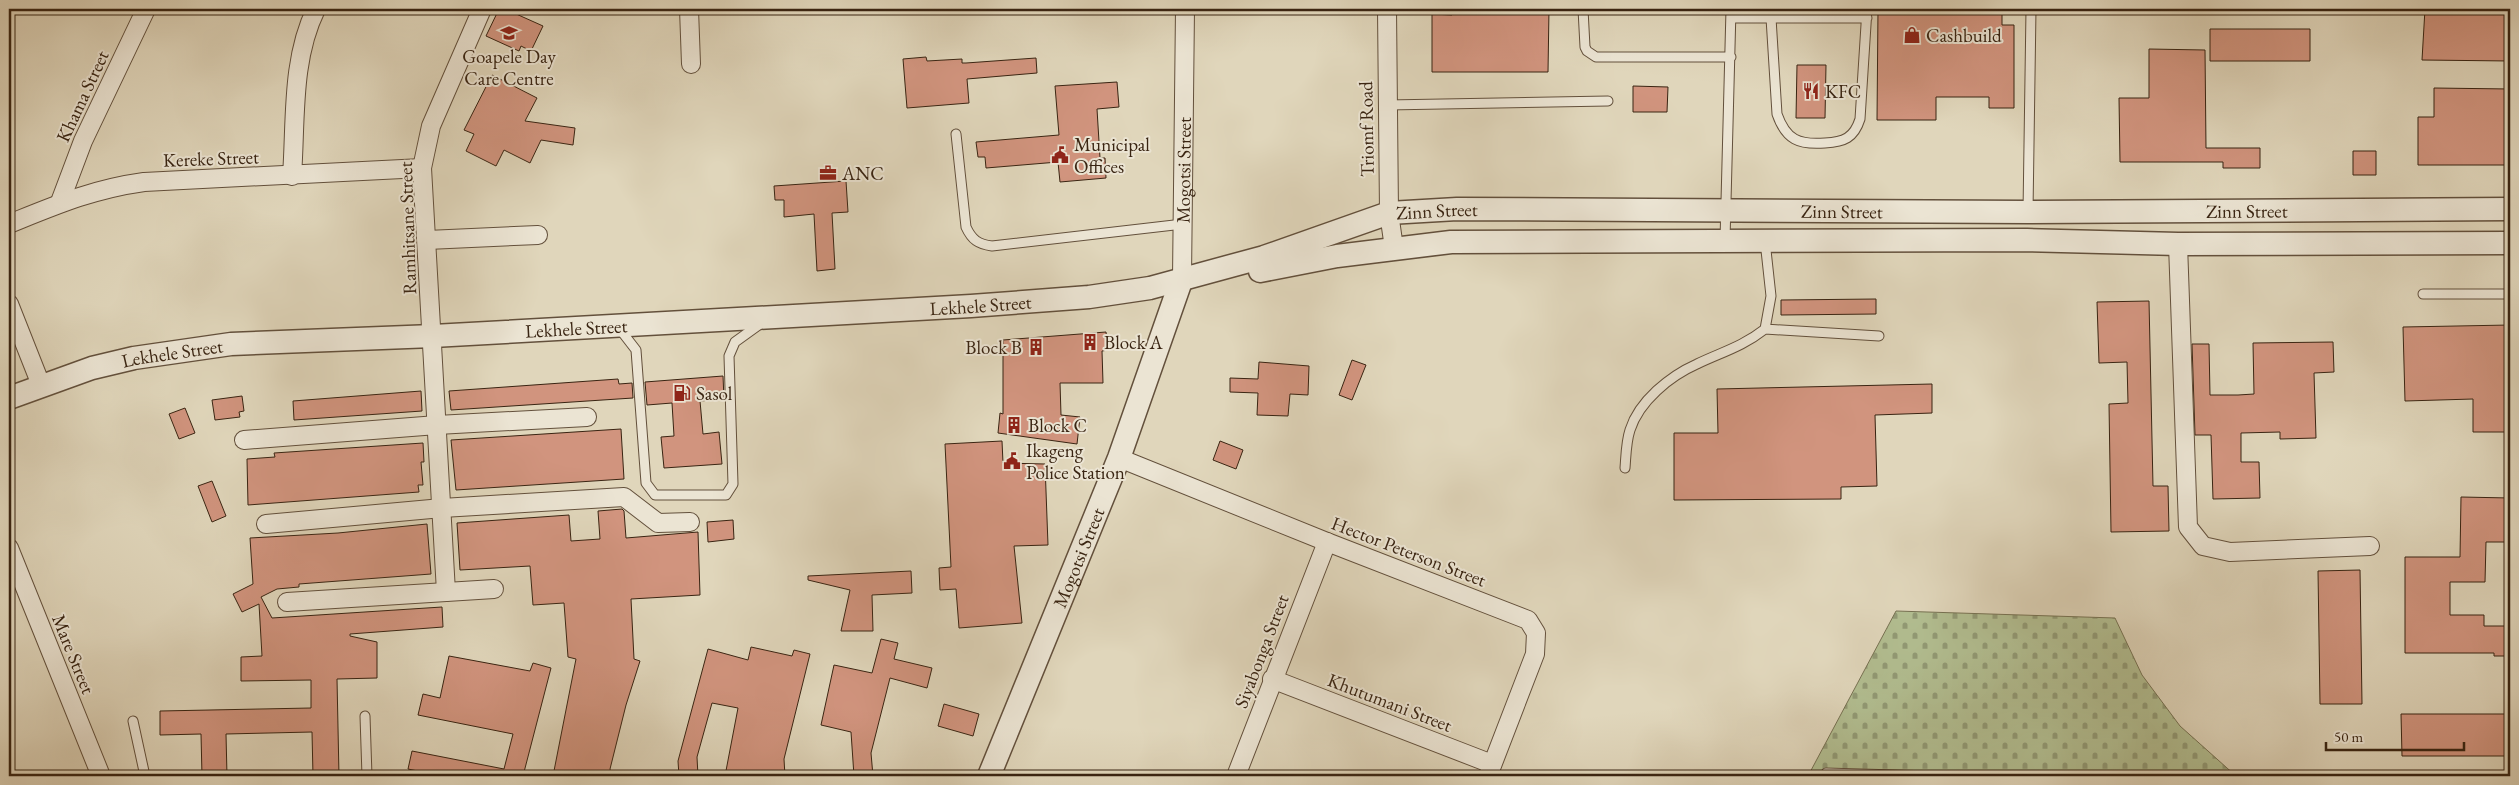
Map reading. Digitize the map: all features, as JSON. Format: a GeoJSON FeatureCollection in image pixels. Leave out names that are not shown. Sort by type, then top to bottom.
{"type":"FeatureCollection","features":[{"type":"Feature","properties":{"kind":"street","name":"Khama Street"},"geometry":{"type":"LineString","coordinates":[[60,202],[86,134],[146,9]]}},
{"type":"Feature","properties":{"kind":"street"},"geometry":{"type":"LineString","coordinates":[[292,176],[298,64],[303,40],[316,9]]}},
{"type":"Feature","properties":{"kind":"street","name":"Ramhitsane Street"},"geometry":{"type":"LineString","coordinates":[[446,592],[422,168],[431,126],[482,9]]}},
{"type":"Feature","properties":{"kind":"street"},"geometry":{"type":"LineString","coordinates":[[688,9],[691,64]]}},
{"type":"Feature","properties":{"kind":"street","name":"Mogotsi Street"},"geometry":{"type":"LineString","coordinates":[[989,776],[1119,458],[1180,283],[1183,224],[1186,9]]}},
{"type":"Feature","properties":{"kind":"street","name":"Triomf Road"},"geometry":{"type":"LineString","coordinates":[[1387,9],[1386,105],[1389,212],[1394,248]]}},
{"type":"Feature","properties":{"kind":"street","name":"Kereke Street"},"geometry":{"type":"LineString","coordinates":[[9,224],[60,202],[109,187],[144,182],[422,168]]}},
{"type":"Feature","properties":{"kind":"street","name":"Zinn Street"},"geometry":{"type":"LineString","coordinates":[[1180,283],[1291,248],[1389,212],[1457,209],[2028,212],[2510,209]]}},
{"type":"Feature","properties":{"kind":"street"},"geometry":{"type":"LineString","coordinates":[[427,240],[538,235]]}},
{"type":"Feature","properties":{"kind":"street","name":"Zinn Street"},"geometry":{"type":"LineString","coordinates":[[1180,283],[1394,248],[1451,242],[2027,240],[2178,244],[2510,243]]}},
{"type":"Feature","properties":{"kind":"street"},"geometry":{"type":"LineString","coordinates":[[2178,244],[2188,527],[2203,546],[2230,552],[2370,546]]}},
{"type":"Feature","properties":{"kind":"street","name":"Lekhele Street"},"geometry":{"type":"LineString","coordinates":[[9,398],[92,368],[177,350],[299,340],[433,336],[970,306],[1089,297],[1180,283]]}},
{"type":"Feature","properties":{"kind":"street"},"geometry":{"type":"LineString","coordinates":[[9,304],[41,385]]}},
{"type":"Feature","properties":{"kind":"street"},"geometry":{"type":"LineString","coordinates":[[244,440],[437,426],[586,418]]}},
{"type":"Feature","properties":{"kind":"street","name":"Hector Peterson Street"},"geometry":{"type":"LineString","coordinates":[[1119,458],[1327,542],[1518,615],[1534,626],[1537,643],[1535,654],[1490,770]]}},
{"type":"Feature","properties":{"kind":"street"},"geometry":{"type":"LineString","coordinates":[[266,524],[442,508],[624,497],[658,523],[690,522]]}},
{"type":"Feature","properties":{"kind":"street","name":"Siyabonga Street"},"geometry":{"type":"LineString","coordinates":[[1236,776],[1272,679],[1327,542]]}},
{"type":"Feature","properties":{"kind":"street","name":"Mare Street"},"geometry":{"type":"LineString","coordinates":[[9,548],[101,776]]}},
{"type":"Feature","properties":{"kind":"street"},"geometry":{"type":"LineString","coordinates":[[287,602],[494,589]]}},
{"type":"Feature","properties":{"kind":"street","name":"Khutumani Street"},"geometry":{"type":"LineString","coordinates":[[1272,679],[1490,770]]}},
{"type":"Feature","properties":{"kind":"lane"},"geometry":{"type":"LineString","coordinates":[[1583,9],[1585,47],[1587,52],[1596,57],[1731,57]]}},
{"type":"Feature","properties":{"kind":"lane"},"geometry":{"type":"LineString","coordinates":[[2028,212],[2030,9]]}},
{"type":"Feature","properties":{"kind":"lane"},"geometry":{"type":"LineString","coordinates":[[1725,240],[1724,211],[1731,57],[1731,14],[1771,18],[1867,13],[1862,107],[1856,131],[1849,138],[1840,142],[1808,145],[1787,134],[1777,114],[1771,18]]}},
{"type":"Feature","properties":{"kind":"lane"},"geometry":{"type":"LineString","coordinates":[[1386,105],[1608,101]]}},
{"type":"Feature","properties":{"kind":"lane"},"geometry":{"type":"LineString","coordinates":[[956,134],[966,227],[972,239],[981,244],[992,246],[1183,224]]}},
{"type":"Feature","properties":{"kind":"lane"},"geometry":{"type":"LineString","coordinates":[[1765,241],[1771,296],[1765,329]]}},
{"type":"Feature","properties":{"kind":"lane"},"geometry":{"type":"LineString","coordinates":[[2423,294],[2510,294]]}},
{"type":"Feature","properties":{"kind":"lane"},"geometry":{"type":"LineString","coordinates":[[617,325],[636,350],[646,483],[650,490],[655,495],[726,495],[733,484],[729,356],[735,342],[769,316]]}},
{"type":"Feature","properties":{"kind":"lane"},"geometry":{"type":"LineString","coordinates":[[1624,468],[1630,430],[1636,416],[1658,390],[1685,369],[1732,351],[1765,329],[1879,336]]}},
{"type":"Feature","properties":{"kind":"lane"},"geometry":{"type":"LineString","coordinates":[[365,716],[367,776]]}},
{"type":"Feature","properties":{"kind":"lane"},"geometry":{"type":"LineString","coordinates":[[133,721],[145,776]]}},
{"type":"Feature","properties":{"kind":"lane"},"geometry":{"type":"LineString","coordinates":[[1826,773],[1931,776]]}},
{"type":"Feature","properties":{"kind":"green space"},"geometry":{"type":"Polygon","coordinates":[[[1896,611],[2115,618],[2142,675],[2180,726],[2236,776],[1808,776],[1896,611]]]}},
{"type":"Feature","properties":{"kind":"building"},"geometry":{"type":"Polygon","coordinates":[[[499,9],[505,9],[543,26],[531,51],[521,46],[519,51],[486,36],[499,9]]]}},
{"type":"Feature","properties":{"kind":"building"},"geometry":{"type":"Polygon","coordinates":[[[1452,9],[1549,9],[1548,72],[1432,72],[1432,14],[1452,15],[1452,9]]]}},
{"type":"Feature","properties":{"kind":"building"},"geometry":{"type":"Polygon","coordinates":[[[1878,9],[2002,9],[2002,25],[2014,25],[2014,108],[1989,108],[1989,97],[1936,97],[1936,120],[1877,120],[1878,9]]]}},
{"type":"Feature","properties":{"kind":"building"},"geometry":{"type":"Polygon","coordinates":[[[2425,9],[2510,9],[2510,61],[2422,60],[2425,9]]]}},
{"type":"Feature","properties":{"kind":"building"},"geometry":{"type":"Polygon","coordinates":[[[2210,29],[2310,29],[2310,61],[2210,61],[2210,29]]]}},
{"type":"Feature","properties":{"kind":"building"},"geometry":{"type":"Polygon","coordinates":[[[2149,49],[2205,50],[2206,148],[2260,148],[2260,168],[2223,168],[2223,162],[2120,162],[2119,98],[2149,98],[2149,49]]]}},
{"type":"Feature","properties":{"kind":"building"},"geometry":{"type":"Polygon","coordinates":[[[926,57],[927,61],[962,59],[962,63],[1036,58],[1037,73],[967,79],[969,103],[907,108],[903,59],[926,57]]]}},
{"type":"Feature","properties":{"kind":"building","name":"KFC"},"geometry":{"type":"Polygon","coordinates":[[[1797,65],[1826,65],[1825,118],[1796,118],[1797,65]]]}},
{"type":"Feature","properties":{"kind":"building"},"geometry":{"type":"Polygon","coordinates":[[[492,75],[537,98],[525,121],[575,128],[573,145],[541,140],[530,163],[504,150],[496,166],[466,151],[474,134],[464,130],[492,75]]]}},
{"type":"Feature","properties":{"kind":"building"},"geometry":{"type":"Polygon","coordinates":[[[1117,82],[1119,107],[1097,109],[1100,158],[1105,158],[1106,178],[1060,182],[1058,162],[986,168],[985,157],[978,157],[976,142],[1059,135],[1055,86],[1117,82]]]}},
{"type":"Feature","properties":{"kind":"building"},"geometry":{"type":"Polygon","coordinates":[[[1633,86],[1668,87],[1667,112],[1633,112],[1633,86]]]}},
{"type":"Feature","properties":{"kind":"building"},"geometry":{"type":"Polygon","coordinates":[[[2434,88],[2510,89],[2510,165],[2418,165],[2418,117],[2434,117],[2434,88]]]}},
{"type":"Feature","properties":{"kind":"building"},"geometry":{"type":"Polygon","coordinates":[[[2353,151],[2376,151],[2376,175],[2353,175],[2353,151]]]}},
{"type":"Feature","properties":{"kind":"building"},"geometry":{"type":"Polygon","coordinates":[[[846,181],[848,212],[832,213],[835,269],[817,271],[814,214],[784,217],[784,200],[775,200],[774,186],[846,181]]]}},
{"type":"Feature","properties":{"kind":"building"},"geometry":{"type":"Polygon","coordinates":[[[1876,299],[1876,314],[1781,315],[1781,300],[1876,299]]]}},
{"type":"Feature","properties":{"kind":"building"},"geometry":{"type":"Polygon","coordinates":[[[2149,301],[2153,486],[2168,486],[2169,531],[2111,532],[2109,404],[2128,403],[2127,362],[2099,363],[2097,302],[2149,301]]]}},
{"type":"Feature","properties":{"kind":"building"},"geometry":{"type":"Polygon","coordinates":[[[2510,325],[2510,432],[2473,432],[2473,399],[2405,401],[2403,327],[2510,325]]]}},
{"type":"Feature","properties":{"kind":"building"},"geometry":{"type":"Polygon","coordinates":[[[1106,332],[1108,350],[1102,351],[1103,383],[1060,383],[1061,415],[1080,417],[1077,444],[998,433],[1000,413],[1003,414],[1003,340],[1106,332]]]}},
{"type":"Feature","properties":{"kind":"building"},"geometry":{"type":"Polygon","coordinates":[[[2333,342],[2334,372],[2314,373],[2316,438],[2280,439],[2280,432],[2241,433],[2241,462],[2259,462],[2260,498],[2213,499],[2211,435],[2195,435],[2192,344],[2209,344],[2210,395],[2238,395],[2254,394],[2253,343],[2333,342]]]}},
{"type":"Feature","properties":{"kind":"building"},"geometry":{"type":"Polygon","coordinates":[[[1352,360],[1366,365],[1352,400],[1339,395],[1352,360]]]}},
{"type":"Feature","properties":{"kind":"building"},"geometry":{"type":"Polygon","coordinates":[[[1259,362],[1309,366],[1308,395],[1290,394],[1288,416],[1257,415],[1258,393],[1230,392],[1230,378],[1258,379],[1259,362]]]}},
{"type":"Feature","properties":{"kind":"building"},"geometry":{"type":"Polygon","coordinates":[[[723,376],[724,399],[700,401],[703,434],[719,432],[722,464],[664,468],[661,437],[674,436],[672,403],[647,405],[645,382],[723,376]]]}},
{"type":"Feature","properties":{"kind":"building"},"geometry":{"type":"Polygon","coordinates":[[[618,379],[619,384],[632,383],[633,398],[451,410],[449,391],[618,379]]]}},
{"type":"Feature","properties":{"kind":"building"},"geometry":{"type":"Polygon","coordinates":[[[1932,384],[1932,413],[1875,415],[1877,486],[1841,487],[1841,499],[1674,500],[1674,433],[1718,433],[1717,389],[1932,384]]]}},
{"type":"Feature","properties":{"kind":"building"},"geometry":{"type":"Polygon","coordinates":[[[421,391],[422,411],[294,420],[293,401],[421,391]]]}},
{"type":"Feature","properties":{"kind":"building"},"geometry":{"type":"Polygon","coordinates":[[[242,396],[244,411],[239,412],[240,417],[215,420],[212,400],[242,396]]]}},
{"type":"Feature","properties":{"kind":"building"},"geometry":{"type":"Polygon","coordinates":[[[185,408],[195,433],[179,439],[169,414],[185,408]]]}},
{"type":"Feature","properties":{"kind":"building"},"geometry":{"type":"Polygon","coordinates":[[[621,429],[624,479],[456,490],[451,440],[621,429]]]}},
{"type":"Feature","properties":{"kind":"building"},"geometry":{"type":"Polygon","coordinates":[[[1002,441],[1003,463],[1045,464],[1048,545],[1014,546],[1022,623],[959,628],[956,589],[940,590],[939,568],[951,567],[945,444],[1002,441]]]}},
{"type":"Feature","properties":{"kind":"building"},"geometry":{"type":"Polygon","coordinates":[[[1220,441],[1243,450],[1236,469],[1213,460],[1220,441]]]}},
{"type":"Feature","properties":{"kind":"building"},"geometry":{"type":"Polygon","coordinates":[[[423,443],[424,462],[421,462],[423,485],[418,485],[419,492],[248,505],[247,459],[275,457],[274,453],[423,443]]]}},
{"type":"Feature","properties":{"kind":"building"},"geometry":{"type":"Polygon","coordinates":[[[212,481],[226,516],[212,522],[198,486],[212,481]]]}},
{"type":"Feature","properties":{"kind":"building"},"geometry":{"type":"Polygon","coordinates":[[[2461,497],[2510,498],[2510,542],[2486,542],[2485,582],[2450,582],[2450,615],[2484,615],[2484,626],[2510,626],[2510,656],[2494,656],[2494,653],[2405,653],[2405,557],[2460,557],[2461,497]]]}},
{"type":"Feature","properties":{"kind":"building"},"geometry":{"type":"Polygon","coordinates":[[[622,509],[624,511],[626,538],[698,532],[700,595],[631,599],[634,659],[640,661],[626,705],[610,769],[611,776],[553,776],[576,659],[568,657],[564,603],[533,605],[530,566],[460,570],[457,523],[569,515],[571,541],[600,539],[598,511],[622,509]]]}},
{"type":"Feature","properties":{"kind":"building"},"geometry":{"type":"Polygon","coordinates":[[[733,520],[734,539],[708,542],[707,522],[733,520]]]}},
{"type":"Feature","properties":{"kind":"building"},"geometry":{"type":"Polygon","coordinates":[[[427,524],[431,574],[299,584],[299,587],[277,589],[261,597],[272,618],[442,607],[443,627],[350,634],[350,636],[377,642],[377,678],[337,679],[339,776],[313,776],[312,732],[226,734],[227,776],[202,776],[201,734],[160,735],[160,711],[311,708],[311,680],[241,681],[241,657],[262,656],[259,604],[242,612],[233,594],[253,584],[250,538],[338,533],[427,524]]]}},
{"type":"Feature","properties":{"kind":"building"},"geometry":{"type":"Polygon","coordinates":[[[2360,570],[2362,704],[2320,704],[2318,571],[2360,570]]]}},
{"type":"Feature","properties":{"kind":"building"},"geometry":{"type":"Polygon","coordinates":[[[911,571],[912,593],[872,595],[873,631],[841,631],[850,590],[808,580],[808,576],[911,571]]]}},
{"type":"Feature","properties":{"kind":"building"},"geometry":{"type":"Polygon","coordinates":[[[881,639],[898,643],[894,659],[932,668],[927,688],[890,678],[871,753],[873,776],[854,776],[851,732],[821,725],[834,665],[872,673],[881,639]]]}},
{"type":"Feature","properties":{"kind":"building"},"geometry":{"type":"Polygon","coordinates":[[[751,647],[792,656],[794,650],[810,654],[784,759],[785,776],[725,776],[738,708],[712,703],[697,757],[698,776],[679,776],[678,761],[708,649],[748,660],[751,647]]]}},
{"type":"Feature","properties":{"kind":"building"},"geometry":{"type":"Polygon","coordinates":[[[449,656],[530,671],[533,663],[551,668],[523,776],[442,776],[408,769],[412,751],[504,769],[513,734],[418,715],[423,694],[440,698],[449,656]]]}},
{"type":"Feature","properties":{"kind":"building"},"geometry":{"type":"Polygon","coordinates":[[[944,704],[979,714],[973,736],[938,726],[944,704]]]}},
{"type":"Feature","properties":{"kind":"building"},"geometry":{"type":"Polygon","coordinates":[[[2401,714],[2510,714],[2510,756],[2402,756],[2401,714]]]}},
{"type":"Feature","properties":{"kind":"place","name":"Goapele Day Care Centre"},"geometry":{"type":"Point","coordinates":[509,33]}},
{"type":"Feature","properties":{"kind":"place","name":"Cashbuild"},"geometry":{"type":"Point","coordinates":[1912,35]}},
{"type":"Feature","properties":{"kind":"place","name":"KFC"},"geometry":{"type":"Point","coordinates":[1811,91]}},
{"type":"Feature","properties":{"kind":"place","name":"Municipal Offices"},"geometry":{"type":"Point","coordinates":[1060,155]}},
{"type":"Feature","properties":{"kind":"place","name":"ANC"},"geometry":{"type":"Point","coordinates":[828,173]}},
{"type":"Feature","properties":{"kind":"place","name":"Block A"},"geometry":{"type":"Point","coordinates":[1090,342]}},
{"type":"Feature","properties":{"kind":"place","name":"Block B"},"geometry":{"type":"Point","coordinates":[1036,347]}},
{"type":"Feature","properties":{"kind":"place","name":"Sasol"},"geometry":{"type":"Point","coordinates":[682,393]}},
{"type":"Feature","properties":{"kind":"place","name":"Block C"},"geometry":{"type":"Point","coordinates":[1014,425]}},
{"type":"Feature","properties":{"kind":"place","name":"Ikageng Police Station"},"geometry":{"type":"Point","coordinates":[1012,461]}}]}
